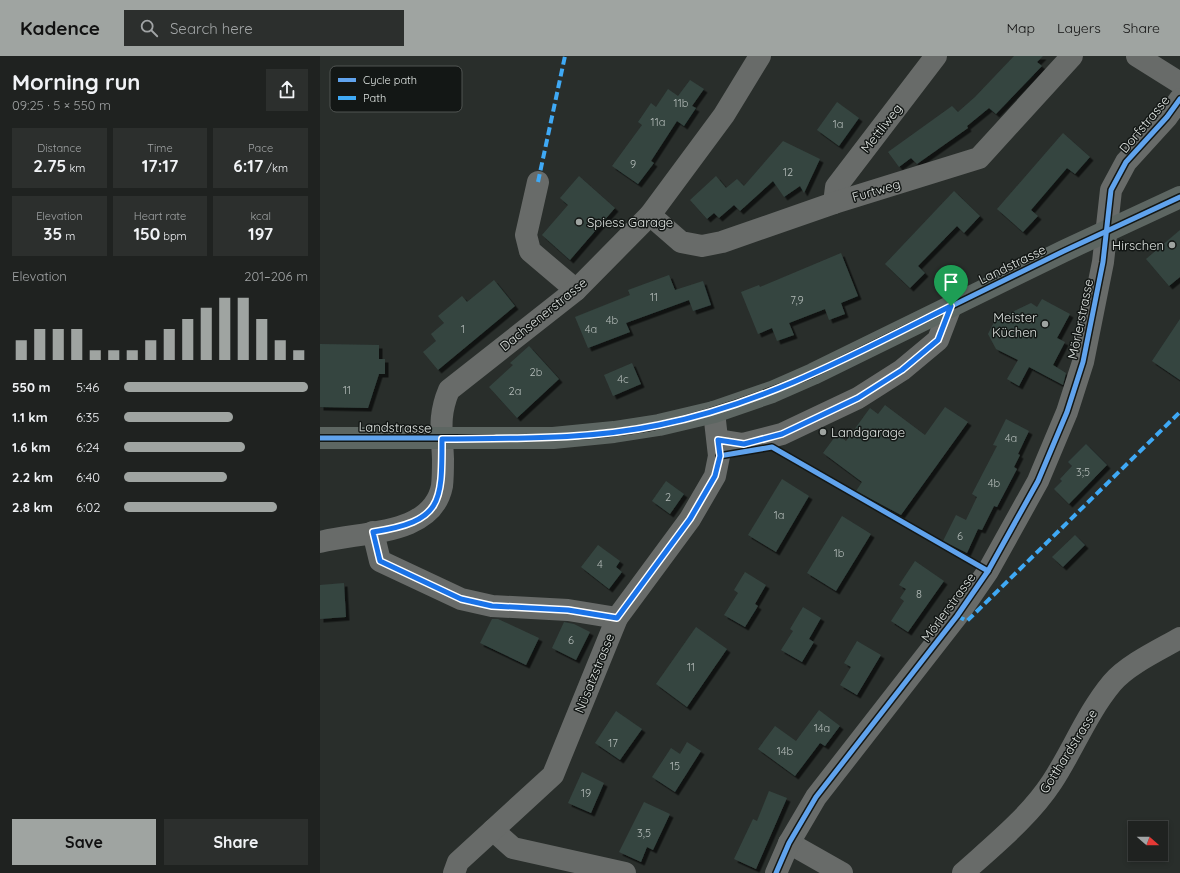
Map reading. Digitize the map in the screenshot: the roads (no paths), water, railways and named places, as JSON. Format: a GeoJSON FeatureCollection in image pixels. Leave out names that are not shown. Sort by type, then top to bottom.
{"type":"FeatureCollection","features":[{"type":"Feature","properties":{"kind":"main road","name":"Landstrasse"},"geometry":{"type":"LineString","coordinates":[[320,438],[553,438],[582,436],[659,425],[714,412],[772,392],[813,374],[951,306],[1180,197]]}},
{"type":"Feature","properties":{"kind":"street","name":"Dachsenerstrasse"},"geometry":{"type":"LineString","coordinates":[[320,542],[373,532],[397,520],[414,522],[423,517],[432,508],[438,498],[443,476],[440,423],[443,404],[449,390],[576,290],[650,215],[724,115],[760,56]]}},
{"type":"Feature","properties":{"kind":"street","name":"Mettliweg"},"geometry":{"type":"LineString","coordinates":[[834,203],[836,187],[936,56]]}},
{"type":"Feature","properties":{"kind":"street","name":"Furtweg"},"geometry":{"type":"LineString","coordinates":[[650,215],[681,242],[702,246],[722,242],[834,203],[979,158],[1072,56]]}},
{"type":"Feature","properties":{"kind":"street"},"geometry":{"type":"LineString","coordinates":[[1137,56],[1180,82]]}},
{"type":"Feature","properties":{"kind":"street","name":"Dorfstrasse"},"geometry":{"type":"LineString","coordinates":[[1106,232],[1109,202],[1116,180],[1126,162],[1167,117],[1180,99]]}},
{"type":"Feature","properties":{"kind":"street"},"geometry":{"type":"LineString","coordinates":[[538,182],[526,235],[530,252],[576,290]]}},
{"type":"Feature","properties":{"kind":"street","name":"Mörlerstrasse"},"geometry":{"type":"LineString","coordinates":[[776,873],[789,843],[816,797],[957,616],[988,571],[1038,481],[1067,412],[1083,362],[1097,293],[1106,232]]}},
{"type":"Feature","properties":{"kind":"street"},"geometry":{"type":"LineString","coordinates":[[718,440],[744,444],[782,434],[858,398],[902,370],[938,340],[951,306]]}},
{"type":"Feature","properties":{"kind":"street","name":"Nüsatzstrasse"},"geometry":{"type":"LineString","coordinates":[[454,873],[458,862],[552,775],[617,618],[690,519],[715,476],[720,456],[714,412]]}},
{"type":"Feature","properties":{"kind":"street"},"geometry":{"type":"LineString","coordinates":[[373,532],[380,561],[461,599],[492,606],[568,610],[617,618]]}},
{"type":"Feature","properties":{"kind":"street","name":"Gotthardstrasse"},"geometry":{"type":"LineString","coordinates":[[963,873],[1023,817],[1052,783],[1091,713],[1112,682],[1128,669],[1180,638]]}},
{"type":"Feature","properties":{"kind":"street"},"geometry":{"type":"LineString","coordinates":[[493,830],[513,848],[625,873]]}},
{"type":"Feature","properties":{"kind":"street"},"geometry":{"type":"LineString","coordinates":[[789,843],[842,873]]}},
{"type":"Feature","properties":{"kind":"place","name":"Spiess Garage"},"geometry":{"type":"Point","coordinates":[579,222]}},
{"type":"Feature","properties":{"kind":"place","name":"Hirschen"},"geometry":{"type":"Point","coordinates":[1172,245]}},
{"type":"Feature","properties":{"kind":"place","name":"Meister Küchen"},"geometry":{"type":"Point","coordinates":[1045,324]}},
{"type":"Feature","properties":{"kind":"place","name":"Landgarage"},"geometry":{"type":"Point","coordinates":[823,432]}}]}
